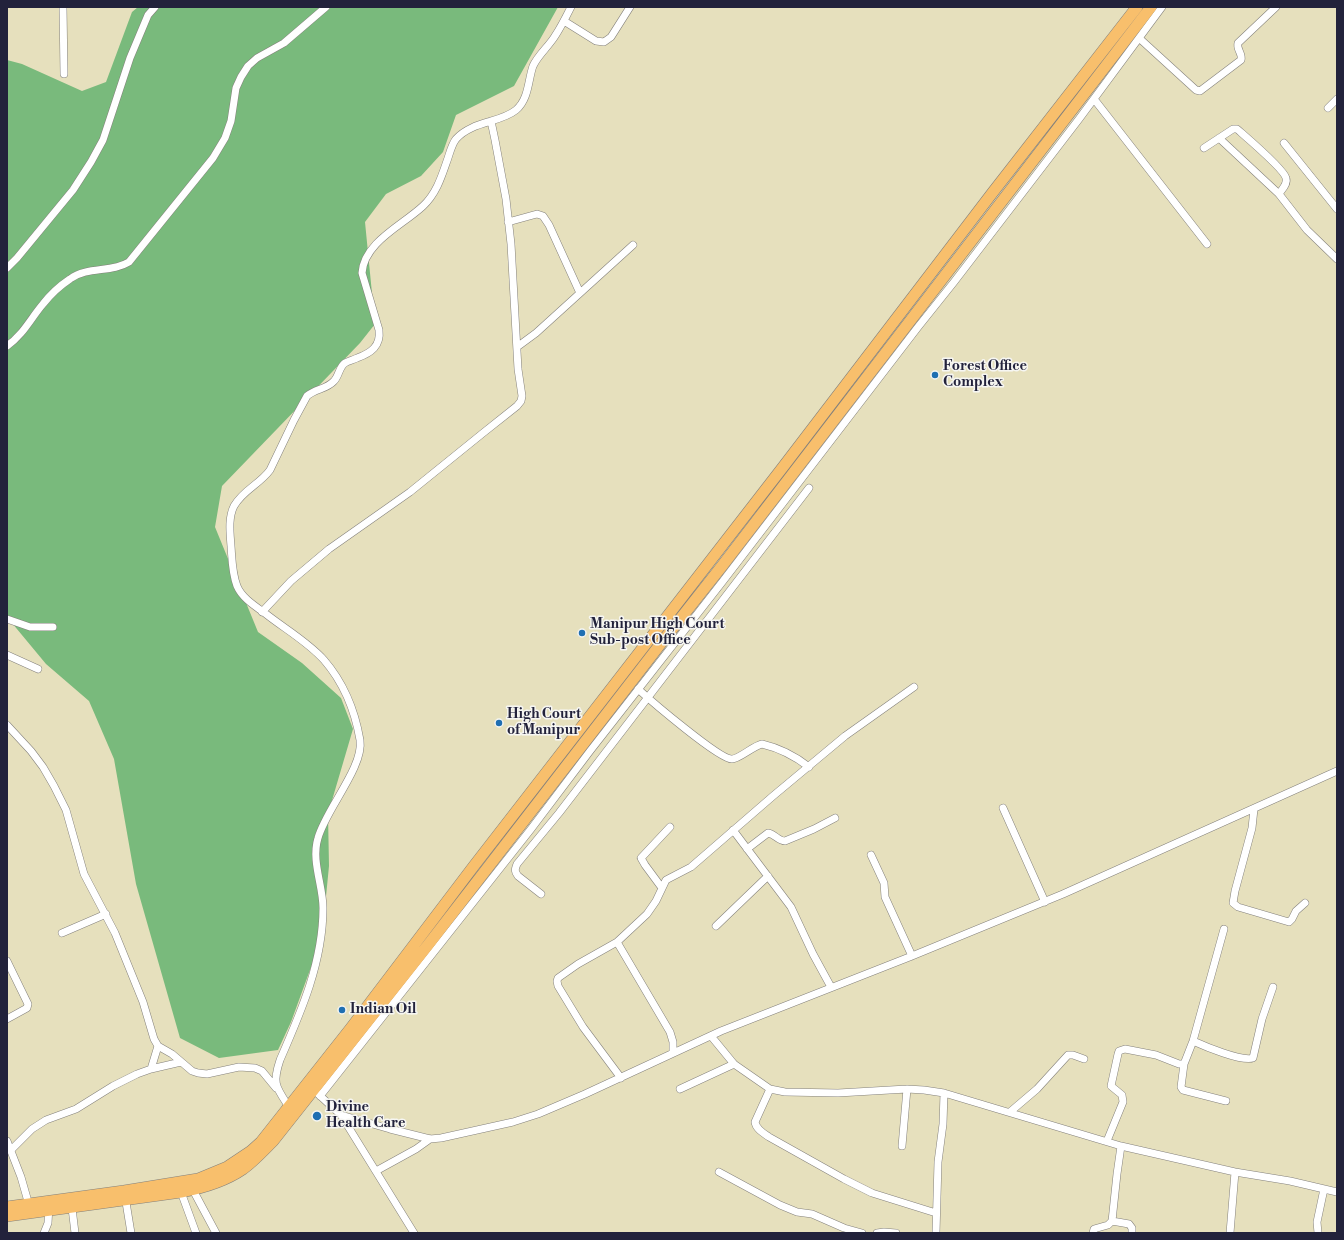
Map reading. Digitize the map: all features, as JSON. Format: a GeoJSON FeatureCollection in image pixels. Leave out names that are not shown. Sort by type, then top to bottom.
{"type":"FeatureCollection","features":[{"type":"Feature","properties":{"kind":"highway"},"geometry":{"type":"LineString","coordinates":[[7,1207],[29,1205],[72,1208],[198,1179],[227,1167],[251,1151],[261,1142],[289,1106],[313,1090],[779,473],[993,192],[1137,7]]}},
{"type":"Feature","properties":{"kind":"highway"},"geometry":{"type":"LineString","coordinates":[[7,1216],[49,1206],[125,1196],[193,1190],[216,1183],[243,1169],[273,1141],[428,945],[722,566],[1151,7]]}},
{"type":"Feature","properties":{"kind":"street"},"geometry":{"type":"LineString","coordinates":[[63,7],[64,74]]}},
{"type":"Feature","properties":{"kind":"street"},"geometry":{"type":"LineString","coordinates":[[7,268],[18,258],[73,190],[91,162],[103,140],[130,58],[148,15],[155,7]]}},
{"type":"Feature","properties":{"kind":"street"},"geometry":{"type":"LineString","coordinates":[[7,346],[32,320],[43,303],[69,279],[85,271],[116,267],[129,262],[213,158],[225,138],[231,121],[236,88],[248,66],[257,58],[284,43],[326,7]]}},
{"type":"Feature","properties":{"kind":"street"},"geometry":{"type":"LineString","coordinates":[[277,1089],[276,1072],[311,984],[317,958],[323,907],[316,860],[316,845],[321,829],[356,764],[360,743],[354,714],[338,679],[324,660],[306,644],[262,612],[242,594],[237,586],[232,563],[229,526],[234,506],[247,491],[267,475],[307,396],[331,384],[345,363],[365,355],[377,344],[380,338],[379,330],[362,273],[363,265],[367,257],[389,231],[410,217],[424,205],[434,193],[455,140],[462,133],[509,114],[520,106],[525,98],[534,65],[555,37],[571,7]]}},
{"type":"Feature","properties":{"kind":"street"},"geometry":{"type":"LineString","coordinates":[[564,21],[596,41],[604,42],[611,37],[630,7]]}},
{"type":"Feature","properties":{"kind":"street"},"geometry":{"type":"LineString","coordinates":[[414,1233],[341,1115],[313,1090],[531,829],[1094,99],[1162,7]]}},
{"type":"Feature","properties":{"kind":"street"},"geometry":{"type":"LineString","coordinates":[[1139,38],[1196,90],[1200,91],[1241,60],[1242,56],[1237,46],[1238,43],[1276,7]]}},
{"type":"Feature","properties":{"kind":"street"},"geometry":{"type":"LineString","coordinates":[[1094,99],[1207,244]]}},
{"type":"Feature","properties":{"kind":"street"},"geometry":{"type":"LineString","coordinates":[[1328,108],[1337,99]]}},
{"type":"Feature","properties":{"kind":"street"},"geometry":{"type":"LineString","coordinates":[[262,612],[273,598],[318,557],[410,492],[517,406],[521,401],[522,396],[518,369],[508,222],[491,121]]}},
{"type":"Feature","properties":{"kind":"street"},"geometry":{"type":"LineString","coordinates":[[1204,148],[1233,129],[1237,129],[1280,169],[1286,177],[1286,184],[1279,194]]}},
{"type":"Feature","properties":{"kind":"street"},"geometry":{"type":"LineString","coordinates":[[1219,138],[1279,194],[1308,230],[1337,259]]}},
{"type":"Feature","properties":{"kind":"street"},"geometry":{"type":"LineString","coordinates":[[1284,143],[1337,209]]}},
{"type":"Feature","properties":{"kind":"street"},"geometry":{"type":"LineString","coordinates":[[508,222],[537,214],[543,216],[580,293]]}},
{"type":"Feature","properties":{"kind":"street"},"geometry":{"type":"LineString","coordinates":[[517,347],[536,333],[633,245]]}},
{"type":"Feature","properties":{"kind":"street"},"geometry":{"type":"LineString","coordinates":[[541,894],[518,876],[515,872],[517,864],[809,488]]}},
{"type":"Feature","properties":{"kind":"street"},"geometry":{"type":"LineString","coordinates":[[7,619],[30,627],[53,627]]}},
{"type":"Feature","properties":{"kind":"street"},"geometry":{"type":"LineString","coordinates":[[7,655],[38,669]]}},
{"type":"Feature","properties":{"kind":"street"},"geometry":{"type":"LineString","coordinates":[[621,1078],[573,1012],[558,986],[558,978],[578,964],[617,942],[647,914],[656,901],[666,880],[691,867],[845,736],[914,687]]}},
{"type":"Feature","properties":{"kind":"street"},"geometry":{"type":"LineString","coordinates":[[638,689],[683,727],[730,759],[735,758],[762,744],[791,754],[809,767]]}},
{"type":"Feature","properties":{"kind":"street"},"geometry":{"type":"LineString","coordinates":[[7,725],[31,751],[54,786],[66,810],[84,874],[115,933],[143,1002],[154,1039],[158,1046],[172,1054],[198,1073],[207,1074],[239,1067],[255,1068],[262,1071],[289,1106]]}},
{"type":"Feature","properties":{"kind":"street"},"geometry":{"type":"LineString","coordinates":[[341,1115],[430,1139],[441,1138],[513,1122],[538,1114],[621,1078],[711,1036],[1045,902],[1337,771]]}},
{"type":"Feature","properties":{"kind":"street"},"geometry":{"type":"LineString","coordinates":[[1003,808],[1045,902]]}},
{"type":"Feature","properties":{"kind":"street"},"geometry":{"type":"LineString","coordinates":[[1254,809],[1252,828],[1233,903],[1238,907],[1289,922],[1296,911],[1305,903]]}},
{"type":"Feature","properties":{"kind":"street"},"geometry":{"type":"LineString","coordinates":[[747,849],[768,833],[780,841],[785,842],[835,818]]}},
{"type":"Feature","properties":{"kind":"street"},"geometry":{"type":"LineString","coordinates":[[662,888],[641,858],[670,827]]}},
{"type":"Feature","properties":{"kind":"street"},"geometry":{"type":"LineString","coordinates":[[733,830],[791,907],[813,954],[831,987]]}},
{"type":"Feature","properties":{"kind":"street"},"geometry":{"type":"LineString","coordinates":[[871,855],[884,883],[885,897],[912,956]]}},
{"type":"Feature","properties":{"kind":"street"},"geometry":{"type":"LineString","coordinates":[[716,926],[768,876]]}},
{"type":"Feature","properties":{"kind":"street"},"geometry":{"type":"LineString","coordinates":[[62,933],[106,914]]}},
{"type":"Feature","properties":{"kind":"street"},"geometry":{"type":"LineString","coordinates":[[1224,930],[1193,1041],[1184,1064],[1181,1087],[1183,1090],[1226,1101]]}},
{"type":"Feature","properties":{"kind":"street"},"geometry":{"type":"LineString","coordinates":[[617,942],[670,1032],[673,1042],[673,1053]]}},
{"type":"Feature","properties":{"kind":"street"},"geometry":{"type":"LineString","coordinates":[[7,961],[28,1004],[27,1008],[7,1019]]}},
{"type":"Feature","properties":{"kind":"street"},"geometry":{"type":"LineString","coordinates":[[1193,1041],[1218,1051],[1247,1059],[1253,1058],[1262,1018],[1273,987]]}},
{"type":"Feature","properties":{"kind":"street"},"geometry":{"type":"LineString","coordinates":[[711,1036],[734,1064],[770,1090],[785,1092],[838,1093],[907,1089],[944,1093],[1121,1146],[1235,1172],[1290,1181],[1337,1192]]}},
{"type":"Feature","properties":{"kind":"street"},"geometry":{"type":"LineString","coordinates":[[151,1069],[158,1046]]}},
{"type":"Feature","properties":{"kind":"street"},"geometry":{"type":"LineString","coordinates":[[1107,1141],[1123,1102],[1122,1095],[1113,1088],[1111,1084],[1119,1051],[1125,1049],[1156,1055],[1179,1064],[1184,1064]]}},
{"type":"Feature","properties":{"kind":"street"},"geometry":{"type":"LineString","coordinates":[[1010,1112],[1037,1089],[1068,1055],[1073,1055],[1084,1059]]}},
{"type":"Feature","properties":{"kind":"street"},"geometry":{"type":"LineString","coordinates":[[11,1150],[32,1129],[46,1120],[76,1109],[113,1086],[137,1074],[181,1062]]}},
{"type":"Feature","properties":{"kind":"street"},"geometry":{"type":"LineString","coordinates":[[680,1089],[734,1064]]}},
{"type":"Feature","properties":{"kind":"street"},"geometry":{"type":"LineString","coordinates":[[902,1146],[907,1089]]}},
{"type":"Feature","properties":{"kind":"street"},"geometry":{"type":"LineString","coordinates":[[770,1090],[755,1122],[756,1127],[759,1130],[844,1179],[872,1193],[936,1213]]}},
{"type":"Feature","properties":{"kind":"street"},"geometry":{"type":"LineString","coordinates":[[936,1233],[938,1162],[943,1124],[944,1093]]}},
{"type":"Feature","properties":{"kind":"street"},"geometry":{"type":"LineString","coordinates":[[376,1171],[416,1149],[430,1139]]}},
{"type":"Feature","properties":{"kind":"street"},"geometry":{"type":"LineString","coordinates":[[7,1141],[29,1205]]}},
{"type":"Feature","properties":{"kind":"street"},"geometry":{"type":"LineString","coordinates":[[1093,1233],[1094,1229],[1108,1226],[1112,1221],[1121,1146]]}},
{"type":"Feature","properties":{"kind":"street"},"geometry":{"type":"LineString","coordinates":[[719,1172],[780,1206],[797,1212],[812,1214],[843,1230],[862,1233]]}},
{"type":"Feature","properties":{"kind":"street"},"geometry":{"type":"LineString","coordinates":[[1230,1233],[1235,1172]]}},
{"type":"Feature","properties":{"kind":"street"},"geometry":{"type":"LineString","coordinates":[[1318,1232],[1317,1222],[1324,1189]]}},
{"type":"Feature","properties":{"kind":"street"},"geometry":{"type":"LineString","coordinates":[[193,1190],[216,1233]]}},
{"type":"Feature","properties":{"kind":"street"},"geometry":{"type":"LineString","coordinates":[[181,1192],[196,1233]]}},
{"type":"Feature","properties":{"kind":"street"},"geometry":{"type":"LineString","coordinates":[[125,1196],[131,1233]]}},
{"type":"Feature","properties":{"kind":"street"},"geometry":{"type":"LineString","coordinates":[[44,1233],[48,1223],[49,1206]]}},
{"type":"Feature","properties":{"kind":"street"},"geometry":{"type":"LineString","coordinates":[[72,1208],[75,1233]]}},
{"type":"Feature","properties":{"kind":"street"},"geometry":{"type":"LineString","coordinates":[[1112,1221],[1128,1224],[1132,1228],[1132,1233]]}},
{"type":"Feature","properties":{"kind":"street"},"geometry":{"type":"LineString","coordinates":[[877,1233],[896,1233]]}},
{"type":"Feature","properties":{"kind":"green space"},"geometry":{"type":"Polygon","coordinates":[[[138,7],[558,7],[514,86],[456,115],[443,152],[421,176],[386,194],[365,222],[375,324],[360,343],[222,486],[215,527],[258,632],[302,663],[341,698],[353,729],[328,814],[329,866],[322,937],[291,1022],[278,1050],[219,1058],[180,1038],[136,884],[114,759],[89,701],[46,664],[7,617],[7,60],[22,64],[82,91],[106,82],[132,12],[138,7]]]}},
{"type":"Feature","properties":{"kind":"place","name":"Forest Office Complex"},"geometry":{"type":"Point","coordinates":[935,375]}},
{"type":"Feature","properties":{"kind":"place","name":"Manipur High Court Sub-post Office"},"geometry":{"type":"Point","coordinates":[582,633]}},
{"type":"Feature","properties":{"kind":"place","name":"High Court of Manipur"},"geometry":{"type":"Point","coordinates":[499,723]}},
{"type":"Feature","properties":{"kind":"place","name":"Indian Oil"},"geometry":{"type":"Point","coordinates":[342,1010]}},
{"type":"Feature","properties":{"kind":"place","name":"Divine Health Care"},"geometry":{"type":"Point","coordinates":[317,1116]}}]}
